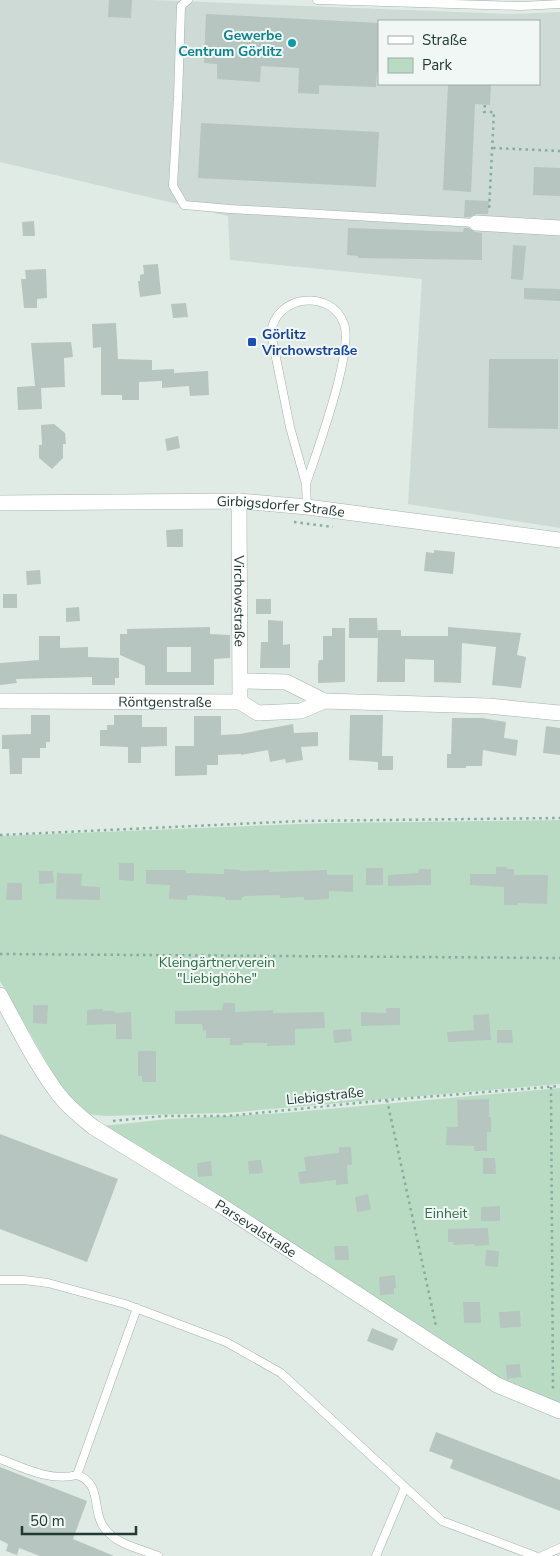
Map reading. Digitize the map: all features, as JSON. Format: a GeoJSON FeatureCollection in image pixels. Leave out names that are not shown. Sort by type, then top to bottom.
{"type":"FeatureCollection","features":[{"type":"Feature","properties":{"kind":"street"},"geometry":{"type":"LineString","coordinates":[[482,223],[560,228]]}},
{"type":"Feature","properties":{"kind":"street","name":"Girbigsdorfer Straße"},"geometry":{"type":"LineString","coordinates":[[0,503],[239,501],[307,507],[560,540]]}},
{"type":"Feature","properties":{"kind":"street","name":"Virchowstraße"},"geometry":{"type":"LineString","coordinates":[[239,501],[240,702]]}},
{"type":"Feature","properties":{"kind":"street","name":"Röntgenstraße"},"geometry":{"type":"LineString","coordinates":[[241,682],[286,682],[324,701]]}},
{"type":"Feature","properties":{"kind":"street","name":"Röntgenstraße"},"geometry":{"type":"LineString","coordinates":[[0,702],[240,702],[258,713],[300,711],[324,701],[488,706],[560,713]]}},
{"type":"Feature","properties":{"kind":"street","name":"Parsevalstraße"},"geometry":{"type":"LineString","coordinates":[[0,995],[45,1074],[60,1095],[80,1117],[93,1127],[225,1208],[497,1384],[560,1410]]}},
{"type":"Feature","properties":{"kind":"lane"},"geometry":{"type":"LineString","coordinates":[[188,0],[181,6],[173,186],[184,204],[230,209],[482,223]]}},
{"type":"Feature","properties":{"kind":"lane"},"geometry":{"type":"LineString","coordinates":[[318,0],[522,6],[560,4]]}},
{"type":"Feature","properties":{"kind":"lane"},"geometry":{"type":"LineString","coordinates":[[306,484],[328,421],[346,343],[344,324],[334,309],[320,302],[306,300],[291,304],[280,312],[273,322],[272,333],[290,427],[306,484],[307,507]]}},
{"type":"Feature","properties":{"kind":"lane"},"geometry":{"type":"LineString","coordinates":[[0,1280],[48,1283],[136,1308],[226,1342],[281,1373],[442,1521],[535,1556]]}},
{"type":"Feature","properties":{"kind":"lane"},"geometry":{"type":"LineString","coordinates":[[77,1475],[136,1308]]}},
{"type":"Feature","properties":{"kind":"lane"},"geometry":{"type":"LineString","coordinates":[[0,1459],[35,1473],[55,1476],[77,1475],[88,1480],[93,1487],[100,1522],[112,1536],[158,1556]]}},
{"type":"Feature","properties":{"kind":"lane"},"geometry":{"type":"LineString","coordinates":[[376,1556],[405,1487]]}},
{"type":"Feature","properties":{"kind":"lane"},"geometry":{"type":"LineString","coordinates":[[542,1556],[560,1548]]}},
{"type":"Feature","properties":{"kind":"path"},"geometry":{"type":"LineString","coordinates":[[482,223],[493,148],[494,112],[484,112],[485,105]]}},
{"type":"Feature","properties":{"kind":"path"},"geometry":{"type":"LineString","coordinates":[[493,148],[560,151]]}},
{"type":"Feature","properties":{"kind":"path"},"geometry":{"type":"LineString","coordinates":[[288,522],[336,528]]}},
{"type":"Feature","properties":{"kind":"path"},"geometry":{"type":"LineString","coordinates":[[0,834],[301,821],[560,818]]}},
{"type":"Feature","properties":{"kind":"path"},"geometry":{"type":"LineString","coordinates":[[0,954],[560,958]]}},
{"type":"Feature","properties":{"kind":"path","name":"Liebigstraße"},"geometry":{"type":"LineString","coordinates":[[93,1127],[102,1122],[163,1116],[228,1116],[387,1100],[560,1086]]}},
{"type":"Feature","properties":{"kind":"path"},"geometry":{"type":"LineString","coordinates":[[540,1403],[553,1395],[551,1087]]}},
{"type":"Feature","properties":{"kind":"path"},"geometry":{"type":"LineString","coordinates":[[387,1100],[440,1348]]}},
{"type":"Feature","properties":{"kind":"shaded area"},"geometry":{"type":"Polygon","coordinates":[[[0,0],[151,0],[512,14],[560,12],[560,528],[408,504],[422,279],[230,260],[228,216],[0,162],[0,0]]]}},
{"type":"Feature","properties":{"kind":"green space","name":"Kleingärtnerverein \"Liebighöhe\""},"geometry":{"type":"Polygon","coordinates":[[[560,820],[560,1084],[226,1113],[105,1116],[87,1114],[61,1087],[0,981],[0,836],[326,823],[560,820]]]}},
{"type":"Feature","properties":{"kind":"green space","name":"Einheit"},"geometry":{"type":"Polygon","coordinates":[[[560,1088],[560,1402],[517,1390],[102,1126],[168,1119],[284,1113],[560,1088]]]}},
{"type":"Feature","properties":{"kind":"building"},"geometry":{"type":"Polygon","coordinates":[[[109,0],[132,0],[131,18],[108,17],[109,0]]]}},
{"type":"Feature","properties":{"kind":"building","name":"Gewerbe Centrum Görlitz"},"geometry":{"type":"Polygon","coordinates":[[[206,14],[378,23],[378,72],[376,87],[319,85],[319,94],[298,93],[299,68],[261,66],[260,82],[217,79],[217,64],[204,63],[206,14]]]}},
{"type":"Feature","properties":{"kind":"building"},"geometry":{"type":"Polygon","coordinates":[[[448,85],[491,85],[490,105],[475,104],[471,192],[443,190],[448,85]]]}},
{"type":"Feature","properties":{"kind":"building"},"geometry":{"type":"Polygon","coordinates":[[[201,123],[379,132],[376,187],[198,178],[201,123]]]}},
{"type":"Feature","properties":{"kind":"building"},"geometry":{"type":"Polygon","coordinates":[[[534,167],[560,168],[560,196],[533,195],[534,167]]]}},
{"type":"Feature","properties":{"kind":"building"},"geometry":{"type":"Polygon","coordinates":[[[465,200],[489,201],[488,214],[464,217],[465,200]]]}},
{"type":"Feature","properties":{"kind":"building"},"geometry":{"type":"Polygon","coordinates":[[[34,221],[35,236],[23,236],[22,222],[34,221]]]}},
{"type":"Feature","properties":{"kind":"building"},"geometry":{"type":"Polygon","coordinates":[[[348,228],[463,232],[464,228],[468,228],[482,233],[482,260],[358,258],[358,256],[347,255],[348,228]]]}},
{"type":"Feature","properties":{"kind":"building"},"geometry":{"type":"Polygon","coordinates":[[[513,245],[526,246],[523,280],[511,279],[513,245]]]}},
{"type":"Feature","properties":{"kind":"building"},"geometry":{"type":"Polygon","coordinates":[[[158,264],[161,294],[140,297],[138,281],[140,281],[140,275],[144,274],[143,265],[158,264]]]}},
{"type":"Feature","properties":{"kind":"building"},"geometry":{"type":"Polygon","coordinates":[[[46,269],[47,298],[37,299],[37,308],[24,308],[21,279],[26,279],[25,270],[46,269]]]}},
{"type":"Feature","properties":{"kind":"building"},"geometry":{"type":"Polygon","coordinates":[[[524,288],[560,289],[560,301],[524,299],[524,288]]]}},
{"type":"Feature","properties":{"kind":"building"},"geometry":{"type":"Polygon","coordinates":[[[186,303],[188,317],[173,318],[171,304],[186,303]]]}},
{"type":"Feature","properties":{"kind":"building"},"geometry":{"type":"Polygon","coordinates":[[[116,323],[118,359],[152,360],[152,370],[174,369],[174,373],[208,371],[209,395],[190,396],[189,386],[162,388],[162,381],[139,382],[139,400],[122,400],[122,395],[101,395],[101,347],[93,348],[92,324],[116,323]]]}},
{"type":"Feature","properties":{"kind":"building"},"geometry":{"type":"Polygon","coordinates":[[[71,342],[73,357],[64,358],[65,387],[41,388],[42,409],[18,410],[17,387],[35,386],[31,343],[71,342]]]}},
{"type":"Feature","properties":{"kind":"building"},"geometry":{"type":"Polygon","coordinates":[[[489,359],[558,359],[558,429],[488,428],[489,359]]]}},
{"type":"Feature","properties":{"kind":"building"},"geometry":{"type":"Polygon","coordinates":[[[54,424],[65,433],[66,444],[63,444],[63,458],[52,469],[39,458],[39,445],[42,445],[41,425],[54,424]]]}},
{"type":"Feature","properties":{"kind":"building"},"geometry":{"type":"Polygon","coordinates":[[[178,436],[180,448],[167,451],[165,439],[178,436]]]}},
{"type":"Feature","properties":{"kind":"building"},"geometry":{"type":"Polygon","coordinates":[[[183,529],[183,547],[167,547],[166,530],[183,529]]]}},
{"type":"Feature","properties":{"kind":"building"},"geometry":{"type":"Polygon","coordinates":[[[434,550],[455,552],[453,574],[424,571],[426,552],[434,553],[434,550]]]}},
{"type":"Feature","properties":{"kind":"building"},"geometry":{"type":"Polygon","coordinates":[[[40,570],[41,584],[27,585],[26,571],[40,570]]]}},
{"type":"Feature","properties":{"kind":"building"},"geometry":{"type":"Polygon","coordinates":[[[3,594],[17,594],[17,608],[3,608],[3,594]]]}},
{"type":"Feature","properties":{"kind":"building"},"geometry":{"type":"Polygon","coordinates":[[[256,599],[271,599],[271,614],[256,614],[256,599]]]}},
{"type":"Feature","properties":{"kind":"building"},"geometry":{"type":"Polygon","coordinates":[[[79,607],[80,621],[66,622],[66,608],[79,607]]]}},
{"type":"Feature","properties":{"kind":"building"},"geometry":{"type":"Polygon","coordinates":[[[349,618],[377,618],[378,638],[349,638],[349,618]]]}},
{"type":"Feature","properties":{"kind":"building"},"geometry":{"type":"Polygon","coordinates":[[[268,620],[283,621],[283,645],[290,644],[290,668],[260,668],[261,642],[268,642],[268,620]]]}},
{"type":"Feature","properties":{"kind":"building"},"geometry":{"type":"Polygon","coordinates":[[[210,627],[210,634],[230,635],[230,658],[214,659],[214,685],[145,685],[145,666],[120,655],[120,634],[127,634],[127,629],[210,627]],[[167,647],[167,672],[191,672],[191,647],[167,647]]]}},
{"type":"Feature","properties":{"kind":"building"},"geometry":{"type":"Polygon","coordinates":[[[448,627],[521,633],[517,655],[526,657],[521,688],[492,685],[496,647],[462,643],[461,683],[434,682],[434,660],[405,659],[405,682],[377,682],[378,630],[401,630],[401,636],[448,636],[448,627]]]}},
{"type":"Feature","properties":{"kind":"building"},"geometry":{"type":"Polygon","coordinates":[[[332,628],[345,628],[345,682],[318,683],[319,660],[323,660],[323,636],[332,636],[332,628]]]}},
{"type":"Feature","properties":{"kind":"building"},"geometry":{"type":"Polygon","coordinates":[[[39,636],[60,636],[60,648],[88,647],[88,657],[119,658],[119,678],[115,678],[115,685],[92,685],[92,677],[16,679],[17,683],[0,685],[0,663],[39,660],[39,636]]]}},
{"type":"Feature","properties":{"kind":"building"},"geometry":{"type":"Polygon","coordinates":[[[31,715],[50,715],[50,742],[46,742],[46,748],[40,748],[40,758],[22,758],[22,774],[10,774],[9,749],[2,749],[2,735],[31,734],[31,715]]]}},
{"type":"Feature","properties":{"kind":"building"},"geometry":{"type":"Polygon","coordinates":[[[114,715],[142,715],[142,727],[167,727],[167,746],[141,747],[141,763],[128,763],[128,747],[100,746],[100,730],[107,730],[107,725],[114,725],[114,715]]]}},
{"type":"Feature","properties":{"kind":"building"},"geometry":{"type":"Polygon","coordinates":[[[350,715],[383,715],[382,756],[393,756],[393,770],[378,770],[378,762],[349,760],[350,715]]]}},
{"type":"Feature","properties":{"kind":"building"},"geometry":{"type":"Polygon","coordinates":[[[194,716],[221,716],[221,735],[240,734],[293,724],[294,733],[318,732],[318,746],[301,747],[303,760],[286,763],[285,759],[270,762],[268,750],[241,755],[218,755],[218,765],[207,765],[207,775],[175,776],[175,746],[194,746],[194,716]]]}},
{"type":"Feature","properties":{"kind":"building"},"geometry":{"type":"Polygon","coordinates":[[[452,718],[482,718],[506,722],[504,738],[518,740],[516,756],[483,750],[482,766],[447,768],[447,754],[451,754],[452,718]]]}},
{"type":"Feature","properties":{"kind":"building"},"geometry":{"type":"Polygon","coordinates":[[[546,726],[560,728],[560,755],[543,753],[546,726]]]}},
{"type":"Feature","properties":{"kind":"building"},"geometry":{"type":"Polygon","coordinates":[[[119,863],[134,863],[134,881],[119,880],[119,863]]]}},
{"type":"Feature","properties":{"kind":"building"},"geometry":{"type":"Polygon","coordinates":[[[496,867],[514,869],[514,875],[548,875],[547,904],[518,903],[518,905],[504,905],[504,887],[470,885],[470,874],[496,874],[496,867]]]}},
{"type":"Feature","properties":{"kind":"building"},"geometry":{"type":"Polygon","coordinates":[[[366,868],[383,868],[383,885],[366,885],[366,868]]]}},
{"type":"Feature","properties":{"kind":"building"},"geometry":{"type":"Polygon","coordinates":[[[224,869],[240,871],[269,870],[269,872],[327,870],[327,875],[353,875],[353,892],[329,891],[329,899],[311,900],[304,900],[304,897],[280,898],[280,895],[245,896],[241,898],[242,900],[225,900],[225,897],[189,895],[187,900],[169,899],[170,885],[146,884],[146,870],[186,870],[186,873],[224,874],[224,869]]]}},
{"type":"Feature","properties":{"kind":"building"},"geometry":{"type":"Polygon","coordinates":[[[419,869],[431,869],[431,885],[388,886],[388,875],[418,873],[419,869]]]}},
{"type":"Feature","properties":{"kind":"building"},"geometry":{"type":"Polygon","coordinates":[[[39,871],[53,871],[54,883],[39,884],[39,871]]]}},
{"type":"Feature","properties":{"kind":"building"},"geometry":{"type":"Polygon","coordinates":[[[57,873],[82,874],[81,886],[100,887],[100,900],[56,899],[57,873]]]}},
{"type":"Feature","properties":{"kind":"building"},"geometry":{"type":"Polygon","coordinates":[[[7,883],[22,883],[22,900],[6,900],[7,883]]]}},
{"type":"Feature","properties":{"kind":"building"},"geometry":{"type":"Polygon","coordinates":[[[223,1003],[235,1003],[235,1012],[273,1010],[273,1013],[324,1012],[325,1028],[295,1029],[295,1045],[267,1046],[267,1043],[230,1045],[230,1038],[206,1038],[206,1030],[203,1031],[202,1024],[175,1024],[175,1011],[222,1010],[223,1003]]]}},
{"type":"Feature","properties":{"kind":"building"},"geometry":{"type":"Polygon","coordinates":[[[33,1005],[48,1005],[47,1024],[33,1023],[33,1005]]]}},
{"type":"Feature","properties":{"kind":"building"},"geometry":{"type":"Polygon","coordinates":[[[386,1008],[400,1008],[400,1025],[361,1026],[361,1012],[386,1013],[386,1008]]]}},
{"type":"Feature","properties":{"kind":"building"},"geometry":{"type":"Polygon","coordinates":[[[103,1009],[103,1011],[115,1011],[115,1013],[131,1012],[132,1039],[116,1039],[116,1024],[87,1025],[87,1010],[103,1009]]]}},
{"type":"Feature","properties":{"kind":"building"},"geometry":{"type":"Polygon","coordinates":[[[489,1014],[491,1040],[448,1042],[447,1032],[474,1030],[473,1015],[489,1014]]]}},
{"type":"Feature","properties":{"kind":"building"},"geometry":{"type":"Polygon","coordinates":[[[351,1029],[352,1041],[334,1043],[333,1030],[351,1029]]]}},
{"type":"Feature","properties":{"kind":"building"},"geometry":{"type":"Polygon","coordinates":[[[497,1030],[512,1030],[513,1043],[497,1043],[497,1030]]]}},
{"type":"Feature","properties":{"kind":"building"},"geometry":{"type":"Polygon","coordinates":[[[138,1051],[156,1051],[156,1082],[142,1082],[142,1076],[138,1076],[138,1051]]]}},
{"type":"Feature","properties":{"kind":"building"},"geometry":{"type":"Polygon","coordinates":[[[489,1099],[491,1132],[487,1132],[487,1151],[474,1151],[474,1146],[446,1145],[447,1127],[458,1127],[457,1100],[489,1099]]]}},
{"type":"Feature","properties":{"kind":"building"},"geometry":{"type":"Polygon","coordinates":[[[0,1134],[118,1179],[87,1262],[0,1229],[0,1134]]]}},
{"type":"Feature","properties":{"kind":"building"},"geometry":{"type":"Polygon","coordinates":[[[339,1147],[351,1147],[352,1165],[347,1165],[348,1184],[336,1185],[336,1180],[300,1184],[298,1172],[306,1171],[304,1157],[339,1153],[339,1147]]]}},
{"type":"Feature","properties":{"kind":"building"},"geometry":{"type":"Polygon","coordinates":[[[483,1158],[495,1158],[496,1174],[483,1174],[483,1158]]]}},
{"type":"Feature","properties":{"kind":"building"},"geometry":{"type":"Polygon","coordinates":[[[261,1160],[263,1173],[249,1174],[248,1161],[261,1160]]]}},
{"type":"Feature","properties":{"kind":"building"},"geometry":{"type":"Polygon","coordinates":[[[211,1161],[212,1176],[198,1177],[197,1163],[211,1161]]]}},
{"type":"Feature","properties":{"kind":"building"},"geometry":{"type":"Polygon","coordinates":[[[368,1194],[371,1210],[357,1212],[355,1197],[368,1194]]]}},
{"type":"Feature","properties":{"kind":"building"},"geometry":{"type":"Polygon","coordinates":[[[500,1206],[500,1221],[481,1221],[481,1207],[500,1206]]]}},
{"type":"Feature","properties":{"kind":"building"},"geometry":{"type":"Polygon","coordinates":[[[488,1228],[489,1245],[454,1245],[453,1242],[448,1242],[448,1229],[488,1228]]]}},
{"type":"Feature","properties":{"kind":"building"},"geometry":{"type":"Polygon","coordinates":[[[334,1246],[348,1246],[349,1260],[335,1260],[334,1246]]]}},
{"type":"Feature","properties":{"kind":"building"},"geometry":{"type":"Polygon","coordinates":[[[486,1250],[499,1251],[498,1267],[485,1266],[486,1250]]]}},
{"type":"Feature","properties":{"kind":"building"},"geometry":{"type":"Polygon","coordinates":[[[395,1275],[396,1288],[394,1288],[394,1294],[380,1295],[379,1277],[395,1275]]]}},
{"type":"Feature","properties":{"kind":"building"},"geometry":{"type":"Polygon","coordinates":[[[463,1302],[480,1302],[481,1323],[464,1323],[463,1302]]]}},
{"type":"Feature","properties":{"kind":"building"},"geometry":{"type":"Polygon","coordinates":[[[520,1311],[521,1327],[500,1328],[499,1312],[520,1311]]]}},
{"type":"Feature","properties":{"kind":"building"},"geometry":{"type":"Polygon","coordinates":[[[372,1328],[398,1339],[393,1351],[367,1341],[372,1328]]]}},
{"type":"Feature","properties":{"kind":"building"},"geometry":{"type":"Polygon","coordinates":[[[520,1364],[521,1377],[507,1379],[506,1365],[520,1364]]]}},
{"type":"Feature","properties":{"kind":"building"},"geometry":{"type":"Polygon","coordinates":[[[436,1432],[560,1480],[560,1511],[450,1468],[453,1460],[429,1451],[436,1432]]]}},
{"type":"Feature","properties":{"kind":"building"},"geometry":{"type":"Polygon","coordinates":[[[0,1467],[87,1501],[73,1539],[114,1556],[40,1556],[19,1548],[17,1555],[6,1551],[8,1544],[0,1540],[0,1467]]]}},
{"type":"Feature","properties":{"kind":"place","name":"Gewerbe Centrum Görlitz"},"geometry":{"type":"Point","coordinates":[292,43]}},
{"type":"Feature","properties":{"kind":"place","name":"Görlitz Virchowstraße"},"geometry":{"type":"Point","coordinates":[252,342]}}]}
